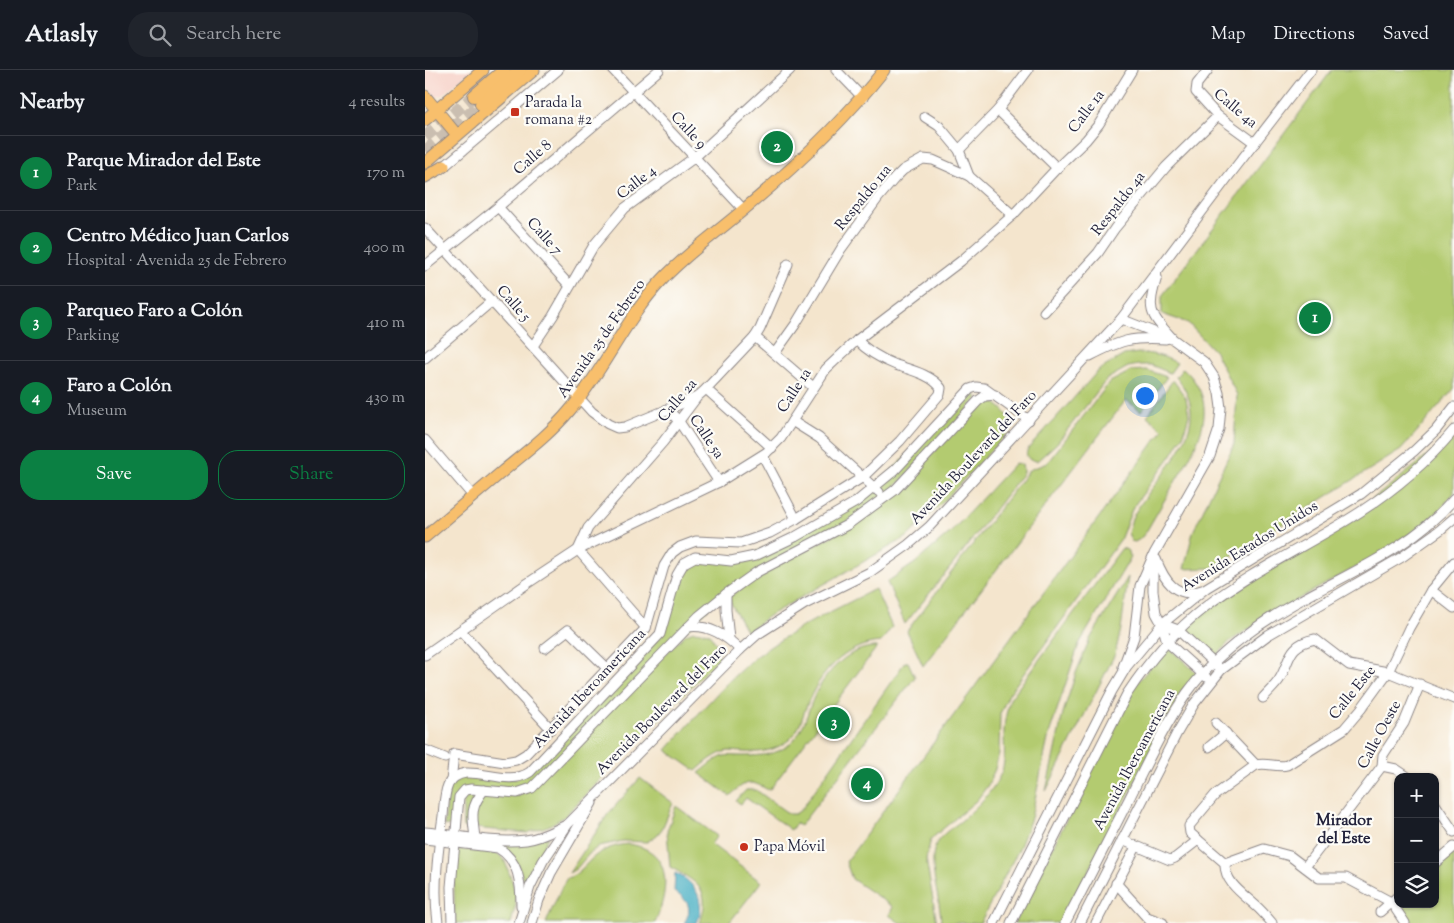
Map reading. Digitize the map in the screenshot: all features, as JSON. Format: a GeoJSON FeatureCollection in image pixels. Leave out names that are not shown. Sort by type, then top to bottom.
{"type":"FeatureCollection","features":[{"type":"Feature","properties":{"kind":"highway"},"geometry":{"type":"LineString","coordinates":[[504,70],[477,100],[520,70]]}},
{"type":"Feature","properties":{"kind":"main road"},"geometry":{"type":"LineString","coordinates":[[425,120],[483,70]]}},
{"type":"Feature","properties":{"kind":"main road"},"geometry":{"type":"LineString","coordinates":[[425,163],[534,70]]}},
{"type":"Feature","properties":{"kind":"main road","name":"Avenida 25 de Febrero"},"geometry":{"type":"LineString","coordinates":[[425,537],[538,442],[579,399],[596,377],[639,308],[661,281],[680,262],[744,210],[807,154],[863,98],[884,70]]}},
{"type":"Feature","properties":{"kind":"main road"},"geometry":{"type":"LineString","coordinates":[[425,96],[457,135]]}},
{"type":"Feature","properties":{"kind":"main road"},"geometry":{"type":"LineString","coordinates":[[425,177],[444,166]]}},
{"type":"Feature","properties":{"kind":"street"},"geometry":{"type":"LineString","coordinates":[[425,183],[558,70]]}},
{"type":"Feature","properties":{"kind":"street","name":"Calle 9"},"geometry":{"type":"LineString","coordinates":[[613,70],[744,210]]}},
{"type":"Feature","properties":{"kind":"street","name":"Calle 8"},"geometry":{"type":"LineString","coordinates":[[425,266],[498,207],[659,70]]}},
{"type":"Feature","properties":{"kind":"street","name":"Calle 4"},"geometry":{"type":"LineString","coordinates":[[533,346],[553,316],[594,245],[625,208],[695,157],[789,70]]}},
{"type":"Feature","properties":{"kind":"street"},"geometry":{"type":"LineString","coordinates":[[836,70],[863,98]]}},
{"type":"Feature","properties":{"kind":"street"},"geometry":{"type":"LineString","coordinates":[[959,150],[998,110],[1028,70]]}},
{"type":"Feature","properties":{"kind":"street","name":"Calle 1a"},"geometry":{"type":"LineString","coordinates":[[425,655],[578,550],[719,482],[763,456],[781,438],[826,369],[857,340],[961,261],[1013,215],[1086,140],[1099,124],[1132,70]]}},
{"type":"Feature","properties":{"kind":"street","name":"Calle 4a"},"geometry":{"type":"LineString","coordinates":[[1208,70],[1197,84],[1196,92],[1218,116],[1255,142]]}},
{"type":"Feature","properties":{"kind":"street","name":"Avenida Boulevard del Faro"},"geometry":{"type":"LineString","coordinates":[[520,919],[530,887],[543,861],[568,824],[595,799],[639,751],[740,650],[758,634],[780,619],[805,604],[870,572],[908,545],[929,527],[1029,420],[1121,319],[1311,70]]}},
{"type":"Feature","properties":{"kind":"street"},"geometry":{"type":"LineString","coordinates":[[998,110],[1057,168]]}},
{"type":"Feature","properties":{"kind":"street","name":"Respaldo 4a"},"geometry":{"type":"LineString","coordinates":[[1044,312],[1098,253],[1115,228],[1166,167],[1218,116]]}},
{"type":"Feature","properties":{"kind":"street"},"geometry":{"type":"LineString","coordinates":[[925,117],[939,126],[959,150],[969,176]]}},
{"type":"Feature","properties":{"kind":"street","name":"Respaldo 11a"},"geometry":{"type":"LineString","coordinates":[[775,353],[795,325],[841,248],[903,170],[923,159],[933,160],[969,176],[1013,215]]}},
{"type":"Feature","properties":{"kind":"street","name":"Calle 7"},"geometry":{"type":"LineString","coordinates":[[498,207],[570,286]]}},
{"type":"Feature","properties":{"kind":"street","name":"Calle 5"},"geometry":{"type":"LineString","coordinates":[[425,228],[579,399]]}},
{"type":"Feature","properties":{"kind":"street","name":"Calle 2a"},"geometry":{"type":"LineString","coordinates":[[578,550],[588,528],[663,442],[697,397],[755,337],[788,264]]}},
{"type":"Feature","properties":{"kind":"street"},"geometry":{"type":"LineString","coordinates":[[1112,691],[1134,637],[1140,586],[1154,554],[1210,456],[1219,429],[1221,408],[1214,377],[1204,362],[1174,340],[1155,318],[1151,308],[1150,298],[1159,271]]}},
{"type":"Feature","properties":{"kind":"street"},"geometry":{"type":"LineString","coordinates":[[425,358],[492,301]]}},
{"type":"Feature","properties":{"kind":"street"},"geometry":{"type":"LineString","coordinates":[[1121,319],[1174,340]]}},
{"type":"Feature","properties":{"kind":"street"},"geometry":{"type":"LineString","coordinates":[[755,337],[813,387]]}},
{"type":"Feature","properties":{"kind":"street"},"geometry":{"type":"LineString","coordinates":[[1083,360],[1123,341],[1138,338],[1174,340]]}},
{"type":"Feature","properties":{"kind":"street"},"geometry":{"type":"LineString","coordinates":[[425,750],[453,756],[505,762],[516,760],[526,754],[646,628],[663,566],[672,553],[680,547],[697,541],[741,543],[770,533],[863,477],[900,441],[942,390],[939,384],[921,374],[869,352],[857,340]]}},
{"type":"Feature","properties":{"kind":"street","name":"Avenida Iberoamericana"},"geometry":{"type":"LineString","coordinates":[[454,778],[467,773],[516,778],[530,772],[660,634],[677,575],[684,563],[695,557],[731,562],[755,556],[856,502],[895,470],[971,389],[976,387],[984,388],[1029,420]]}},
{"type":"Feature","properties":{"kind":"street"},"geometry":{"type":"LineString","coordinates":[[706,389],[772,448]]}},
{"type":"Feature","properties":{"kind":"street","name":"Avenida Iberoamericana"},"geometry":{"type":"LineString","coordinates":[[452,923],[451,886],[459,797],[465,790],[517,793],[532,788],[688,627],[726,594],[757,572],[847,525],[885,498],[925,459],[978,401],[985,396],[995,395]]}},
{"type":"Feature","properties":{"kind":"street","name":"Calle 5a"},"geometry":{"type":"LineString","coordinates":[[579,399],[608,424],[617,428],[625,427],[697,397]]}},
{"type":"Feature","properties":{"kind":"street","name":"Avenida Estados Unidos"},"geometry":{"type":"LineString","coordinates":[[994,923],[1112,691],[1127,666],[1162,624],[1207,588],[1361,494],[1414,451],[1436,430],[1454,407]]}},
{"type":"Feature","properties":{"kind":"street","name":"Calle 5a"},"geometry":{"type":"LineString","coordinates":[[667,409],[678,420],[719,482]]}},
{"type":"Feature","properties":{"kind":"street"},"geometry":{"type":"LineString","coordinates":[[792,421],[819,438],[885,498]]}},
{"type":"Feature","properties":{"kind":"street","name":"Avenida Estados Unidos"},"geometry":{"type":"LineString","coordinates":[[1011,923],[1127,694],[1137,677],[1167,642],[1204,607],[1234,586],[1360,512],[1381,497],[1421,464],[1454,430]]}},
{"type":"Feature","properties":{"kind":"street"},"geometry":{"type":"LineString","coordinates":[[426,445],[473,496]]}},
{"type":"Feature","properties":{"kind":"street"},"geometry":{"type":"LineString","coordinates":[[763,456],[795,519]]}},
{"type":"Feature","properties":{"kind":"street","name":"Avenida Iberoamericana"},"geometry":{"type":"LineString","coordinates":[[1065,923],[1167,724],[1188,692],[1203,674],[1237,642],[1259,626],[1370,564],[1417,534],[1441,514],[1454,499]]}},
{"type":"Feature","properties":{"kind":"street"},"geometry":{"type":"LineString","coordinates":[[1441,514],[1452,523]]}},
{"type":"Feature","properties":{"kind":"street","name":"Avenida Iberoamericana"},"geometry":{"type":"LineString","coordinates":[[1080,923],[1177,733],[1194,704],[1221,670],[1268,635],[1402,557],[1452,523]]}},
{"type":"Feature","properties":{"kind":"street"},"geometry":{"type":"LineString","coordinates":[[578,550],[646,628]]}},
{"type":"Feature","properties":{"kind":"street"},"geometry":{"type":"LineString","coordinates":[[1154,554],[1161,573],[1169,584],[1181,592],[1190,593],[1207,588]]}},
{"type":"Feature","properties":{"kind":"street"},"geometry":{"type":"LineString","coordinates":[[1154,554],[1153,591],[1156,613],[1162,624],[1167,642],[1211,681]]}},
{"type":"Feature","properties":{"kind":"street","name":"Calle Este"},"geometry":{"type":"LineString","coordinates":[[1256,765],[1263,763],[1287,765],[1344,730],[1388,672],[1409,628],[1431,590],[1454,562]]}},
{"type":"Feature","properties":{"kind":"street"},"geometry":{"type":"LineString","coordinates":[[1431,590],[1454,608]]}},
{"type":"Feature","properties":{"kind":"street"},"geometry":{"type":"LineString","coordinates":[[726,594],[725,610],[729,638]]}},
{"type":"Feature","properties":{"kind":"street"},"geometry":{"type":"LineString","coordinates":[[1162,624],[1178,630],[1221,670]]}},
{"type":"Feature","properties":{"kind":"street"},"geometry":{"type":"LineString","coordinates":[[688,627],[697,626],[705,628],[729,638],[740,650]]}},
{"type":"Feature","properties":{"kind":"street"},"geometry":{"type":"LineString","coordinates":[[545,648],[569,630],[608,669]]}},
{"type":"Feature","properties":{"kind":"street"},"geometry":{"type":"LineString","coordinates":[[461,631],[551,729]]}},
{"type":"Feature","properties":{"kind":"street"},"geometry":{"type":"LineString","coordinates":[[1263,698],[1279,680],[1287,660],[1299,645],[1315,639],[1349,665],[1388,672],[1454,699]]}},
{"type":"Feature","properties":{"kind":"street","name":"Calle Oeste"},"geometry":{"type":"LineString","coordinates":[[1305,867],[1382,766],[1383,755],[1404,723],[1420,684]]}},
{"type":"Feature","properties":{"kind":"street"},"geometry":{"type":"LineString","coordinates":[[1216,723],[1256,765],[1215,794],[1189,830],[1225,863],[1226,873],[1233,884],[1272,923]]}},
{"type":"Feature","properties":{"kind":"street"},"geometry":{"type":"LineString","coordinates":[[1209,747],[1226,733]]}},
{"type":"Feature","properties":{"kind":"street"},"geometry":{"type":"LineString","coordinates":[[438,923],[436,895],[440,837],[446,794],[454,778],[453,756]]}},
{"type":"Feature","properties":{"kind":"street"},"geometry":{"type":"LineString","coordinates":[[1382,766],[1396,769],[1402,773]]}},
{"type":"Feature","properties":{"kind":"street"},"geometry":{"type":"LineString","coordinates":[[475,837],[473,811],[477,800],[485,790]]}},
{"type":"Feature","properties":{"kind":"street","name":"Avenida Boulevard del Faro"},"geometry":{"type":"LineString","coordinates":[[531,923],[551,874],[595,799]]}},
{"type":"Feature","properties":{"kind":"street"},"geometry":{"type":"LineString","coordinates":[[1439,810],[1454,832]]}},
{"type":"Feature","properties":{"kind":"street"},"geometry":{"type":"LineString","coordinates":[[456,839],[475,837],[527,840],[545,836],[568,824]]}},
{"type":"Feature","properties":{"kind":"street"},"geometry":{"type":"LineString","coordinates":[[425,832],[440,837],[498,848],[507,854],[514,864],[519,879],[520,919]]}},
{"type":"Feature","properties":{"kind":"street"},"geometry":{"type":"LineString","coordinates":[[425,839],[440,837]]}},
{"type":"Feature","properties":{"kind":"street"},"geometry":{"type":"LineString","coordinates":[[1122,840],[1170,860],[1198,840]]}},
{"type":"Feature","properties":{"kind":"street"},"geometry":{"type":"LineString","coordinates":[[1096,923],[1136,847]]}},
{"type":"Feature","properties":{"kind":"street"},"geometry":{"type":"LineString","coordinates":[[1439,860],[1454,847]]}},
{"type":"Feature","properties":{"kind":"street"},"geometry":{"type":"LineString","coordinates":[[1225,863],[1265,849],[1291,856],[1319,878],[1346,878],[1394,899]]}},
{"type":"Feature","properties":{"kind":"street"},"geometry":{"type":"LineString","coordinates":[[1116,883],[1149,920],[1163,923]]}},
{"type":"Feature","properties":{"kind":"street"},"geometry":{"type":"LineString","coordinates":[[1380,912],[1394,900]]}},
{"type":"Feature","properties":{"kind":"street"},"geometry":{"type":"LineString","coordinates":[[1399,908],[1405,923]]}},
{"type":"Feature","properties":{"kind":"shaded area"},"geometry":{"type":"Polygon","coordinates":[[[425,70],[471,70],[442,95],[436,97],[425,84],[425,70]]]}},
{"type":"Feature","properties":{"kind":"green space"},"geometry":{"type":"Polygon","coordinates":[[[1332,70],[1454,70],[1454,389],[1401,450],[1212,568],[1184,569],[1193,532],[1234,444],[1237,395],[1215,352],[1188,323],[1162,314],[1162,296],[1332,70]]]}},
{"type":"Feature","properties":{"kind":"green space"},"geometry":{"type":"Polygon","coordinates":[[[1138,353],[1158,355],[1177,363],[1170,373],[1151,365],[1139,365],[1128,367],[1107,379],[1057,443],[1037,461],[1030,460],[1027,455],[1028,449],[1098,371],[1124,355],[1138,353]]]}},
{"type":"Feature","properties":{"kind":"green space"},"geometry":{"type":"Polygon","coordinates":[[[1183,368],[1195,382],[1202,396],[1204,410],[1203,425],[1192,453],[1146,532],[1135,542],[1131,541],[1128,533],[1132,518],[1168,467],[1188,432],[1191,414],[1188,396],[1176,377],[1183,368]]]}},
{"type":"Feature","properties":{"kind":"green space"},"geometry":{"type":"Polygon","coordinates":[[[1146,370],[1167,377],[1141,411],[1126,400],[923,666],[907,631],[1029,470],[1047,463],[1110,382],[1131,371],[1146,370]]]}},
{"type":"Feature","properties":{"kind":"green space"},"geometry":{"type":"Polygon","coordinates":[[[1173,380],[1186,398],[1189,415],[1183,436],[1171,456],[1133,507],[1120,540],[1009,694],[1000,714],[999,753],[988,785],[977,800],[931,839],[926,859],[937,923],[900,923],[889,915],[893,907],[852,879],[846,862],[1163,430],[1147,416],[1173,380]]]}},
{"type":"Feature","properties":{"kind":"green space"},"geometry":{"type":"Polygon","coordinates":[[[971,393],[975,394],[978,398],[893,489],[841,526],[724,593],[529,787],[517,791],[463,789],[454,827],[444,825],[449,788],[458,777],[517,779],[649,650],[685,564],[697,559],[732,563],[857,504],[971,393]]]}},
{"type":"Feature","properties":{"kind":"green space"},"geometry":{"type":"Polygon","coordinates":[[[988,400],[997,404],[1003,410],[1014,426],[941,504],[907,537],[770,615],[747,632],[728,598],[762,573],[849,527],[887,502],[979,405],[988,400]]]}},
{"type":"Feature","properties":{"kind":"green space"},"geometry":{"type":"Polygon","coordinates":[[[1454,435],[1454,493],[1439,511],[1420,527],[1371,559],[1280,609],[1229,642],[1214,659],[1186,630],[1209,608],[1326,536],[1454,435]]]}},
{"type":"Feature","properties":{"kind":"green space"},"geometry":{"type":"Polygon","coordinates":[[[1015,463],[1022,465],[1023,473],[905,624],[887,582],[915,563],[951,532],[1015,463]]]}},
{"type":"Feature","properties":{"kind":"green space"},"geometry":{"type":"Polygon","coordinates":[[[1122,548],[1127,550],[1131,557],[1079,644],[1049,734],[1031,818],[1019,849],[980,923],[941,923],[933,864],[935,847],[939,839],[946,832],[979,804],[999,778],[1003,766],[1004,733],[1010,699],[1122,548]]]}},
{"type":"Feature","properties":{"kind":"green space"},"geometry":{"type":"Polygon","coordinates":[[[1128,577],[1121,629],[1115,654],[1046,791],[1063,713],[1076,673],[1090,639],[1128,577]]]}},
{"type":"Feature","properties":{"kind":"green space"},"geometry":{"type":"Polygon","coordinates":[[[875,589],[892,627],[881,642],[856,648],[826,672],[812,693],[798,727],[785,743],[768,750],[756,752],[724,752],[711,759],[696,771],[666,750],[721,690],[756,657],[799,629],[875,589]]]}},
{"type":"Feature","properties":{"kind":"green space"},"geometry":{"type":"Polygon","coordinates":[[[694,631],[709,633],[717,645],[719,658],[564,817],[548,826],[527,833],[463,827],[463,799],[469,793],[519,796],[686,634],[694,631]]]}},
{"type":"Feature","properties":{"kind":"green space"},"geometry":{"type":"Polygon","coordinates":[[[877,647],[771,788],[768,790],[757,784],[748,783],[730,796],[699,773],[724,756],[768,754],[787,746],[800,731],[814,697],[831,670],[857,651],[877,647]]]}},
{"type":"Feature","properties":{"kind":"green space"},"geometry":{"type":"Polygon","coordinates":[[[1168,647],[1198,674],[1180,694],[1062,923],[1014,923],[1135,685],[1168,647]]]}},
{"type":"Feature","properties":{"kind":"green space"},"geometry":{"type":"Polygon","coordinates":[[[905,662],[908,662],[915,677],[800,826],[796,823],[791,830],[746,798],[741,804],[736,801],[746,790],[756,790],[789,814],[795,814],[801,810],[905,662]]]}},
{"type":"Feature","properties":{"kind":"green space"},"geometry":{"type":"Polygon","coordinates":[[[640,778],[673,803],[662,829],[647,842],[623,841],[599,846],[576,869],[569,873],[608,814],[640,778]]]}},
{"type":"Feature","properties":{"kind":"green space"},"geometry":{"type":"Polygon","coordinates":[[[676,806],[717,836],[711,844],[761,882],[729,923],[700,923],[704,902],[700,888],[688,877],[670,867],[667,831],[676,806]]]}},
{"type":"Feature","properties":{"kind":"green space"},"geometry":{"type":"Polygon","coordinates":[[[548,837],[525,884],[516,864],[491,842],[548,837]]]}},
{"type":"Feature","properties":{"kind":"green space"},"geometry":{"type":"Polygon","coordinates":[[[628,844],[643,848],[654,854],[664,873],[663,898],[655,923],[546,923],[567,878],[578,872],[602,851],[628,844]]]}},
{"type":"Feature","properties":{"kind":"green space"},"geometry":{"type":"Polygon","coordinates":[[[459,849],[498,854],[504,859],[515,889],[516,904],[511,923],[455,923],[454,884],[459,849]]]}},
{"type":"Feature","properties":{"kind":"green space"},"geometry":{"type":"Polygon","coordinates":[[[1454,852],[1454,923],[1413,923],[1406,915],[1403,908],[1439,908],[1439,865],[1454,852]]]}},
{"type":"Feature","properties":{"kind":"water"},"geometry":{"type":"Polygon","coordinates":[[[675,873],[689,882],[697,893],[700,907],[697,923],[684,923],[689,909],[683,898],[674,892],[675,873]]]}},
{"type":"Feature","properties":{"kind":"tunnel"},"geometry":{"type":"LineString","coordinates":[[425,137],[474,96]]}},
{"type":"Feature","properties":{"kind":"tunnel"},"geometry":{"type":"LineString","coordinates":[[425,151],[481,104]]}},
{"type":"Feature","properties":{"kind":"place","name":"Parada la romana #2"},"geometry":{"type":"Point","coordinates":[515,112]}},
{"type":"Feature","properties":{"kind":"place","name":"Centro Médico Juan Carlos"},"geometry":{"type":"Point","coordinates":[777,147]}},
{"type":"Feature","properties":{"kind":"place","name":"Parque Mirador del Este"},"geometry":{"type":"Point","coordinates":[1315,318]}},
{"type":"Feature","properties":{"kind":"place","name":"Parqueo Faro a Colón"},"geometry":{"type":"Point","coordinates":[834,723]}},
{"type":"Feature","properties":{"kind":"place","name":"Faro a Colón"},"geometry":{"type":"Point","coordinates":[867,784]}},
{"type":"Feature","properties":{"kind":"place","name":"Papa Móvil"},"geometry":{"type":"Point","coordinates":[744,847]}},
{"type":"Feature","properties":{"kind":"district","name":"Mirador del Este"},"geometry":{"type":"Point","coordinates":[1344,830]}}]}
